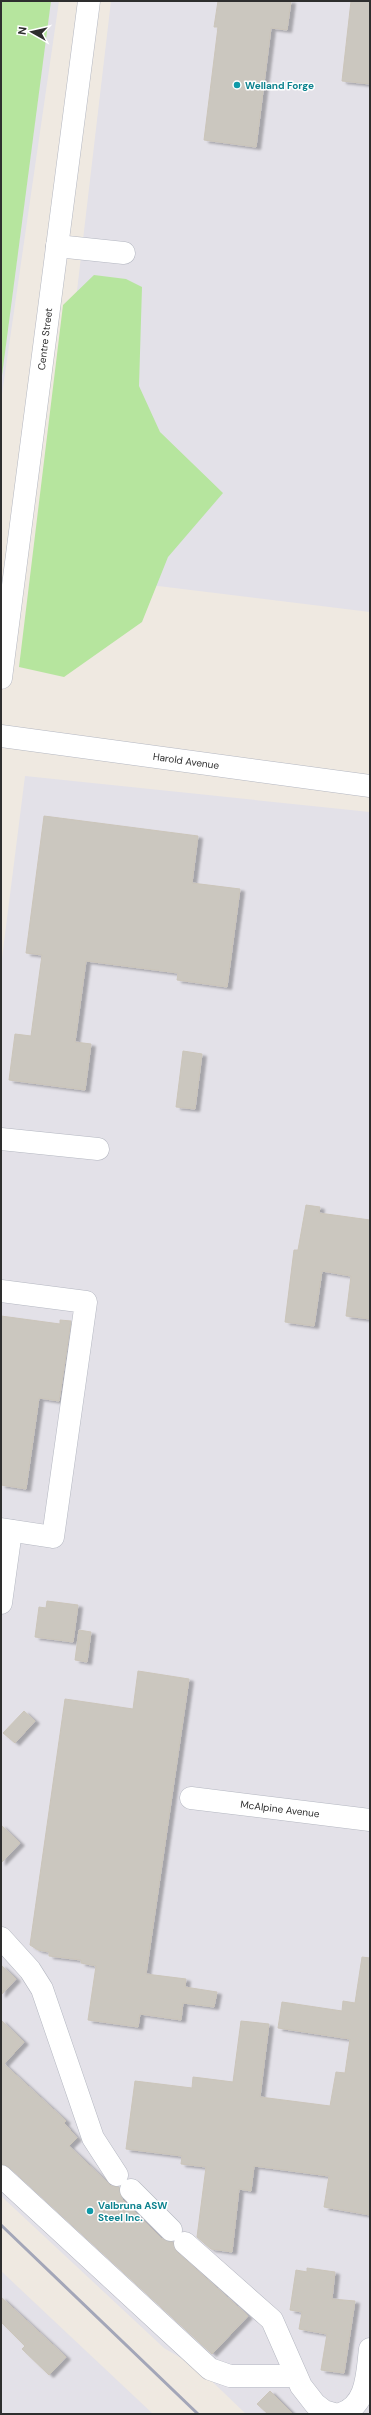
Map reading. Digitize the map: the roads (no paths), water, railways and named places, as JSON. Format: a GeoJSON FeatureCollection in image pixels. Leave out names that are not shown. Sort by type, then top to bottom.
{"type":"FeatureCollection","features":[{"type":"Feature","properties":{"kind":"street","name":"Centre Street"},"geometry":{"type":"LineString","coordinates":[[1,678],[89,1]]}},
{"type":"Feature","properties":{"kind":"street"},"geometry":{"type":"LineString","coordinates":[[57,246],[124,253]]}},
{"type":"Feature","properties":{"kind":"street","name":"Harold Avenue"},"geometry":{"type":"LineString","coordinates":[[1,736],[370,786]]}},
{"type":"Feature","properties":{"kind":"street"},"geometry":{"type":"LineString","coordinates":[[1,1139],[98,1149]]}},
{"type":"Feature","properties":{"kind":"street"},"geometry":{"type":"LineString","coordinates":[[1,1291],[86,1302],[54,1537],[6,1530],[1,1603]]}},
{"type":"Feature","properties":{"kind":"street","name":"McAlpine Avenue"},"geometry":{"type":"LineString","coordinates":[[191,1798],[370,1820]]}},
{"type":"Feature","properties":{"kind":"street"},"geometry":{"type":"LineString","coordinates":[[1,1938],[30,1970],[42,1989],[93,2138],[124,2183],[178,2237],[272,2320],[296,2376],[308,2397],[324,2411],[334,2414]]}},
{"type":"Feature","properties":{"kind":"street"},"geometry":{"type":"LineString","coordinates":[[1,2176],[210,2369],[230,2376],[296,2376]]}},
{"type":"Feature","properties":{"kind":"street"},"geometry":{"type":"LineString","coordinates":[[352,2410],[363,2394],[370,2349]]}},
{"type":"Feature","properties":{"kind":"railway"},"geometry":{"type":"LineString","coordinates":[[1,2225],[198,2414]]}},
{"type":"Feature","properties":{"kind":"place","name":"Welland Forge"},"geometry":{"type":"Point","coordinates":[237,85]}},
{"type":"Feature","properties":{"kind":"place","name":"Valbruna ASW Steel Inc."},"geometry":{"type":"Point","coordinates":[90,2211]}}]}
